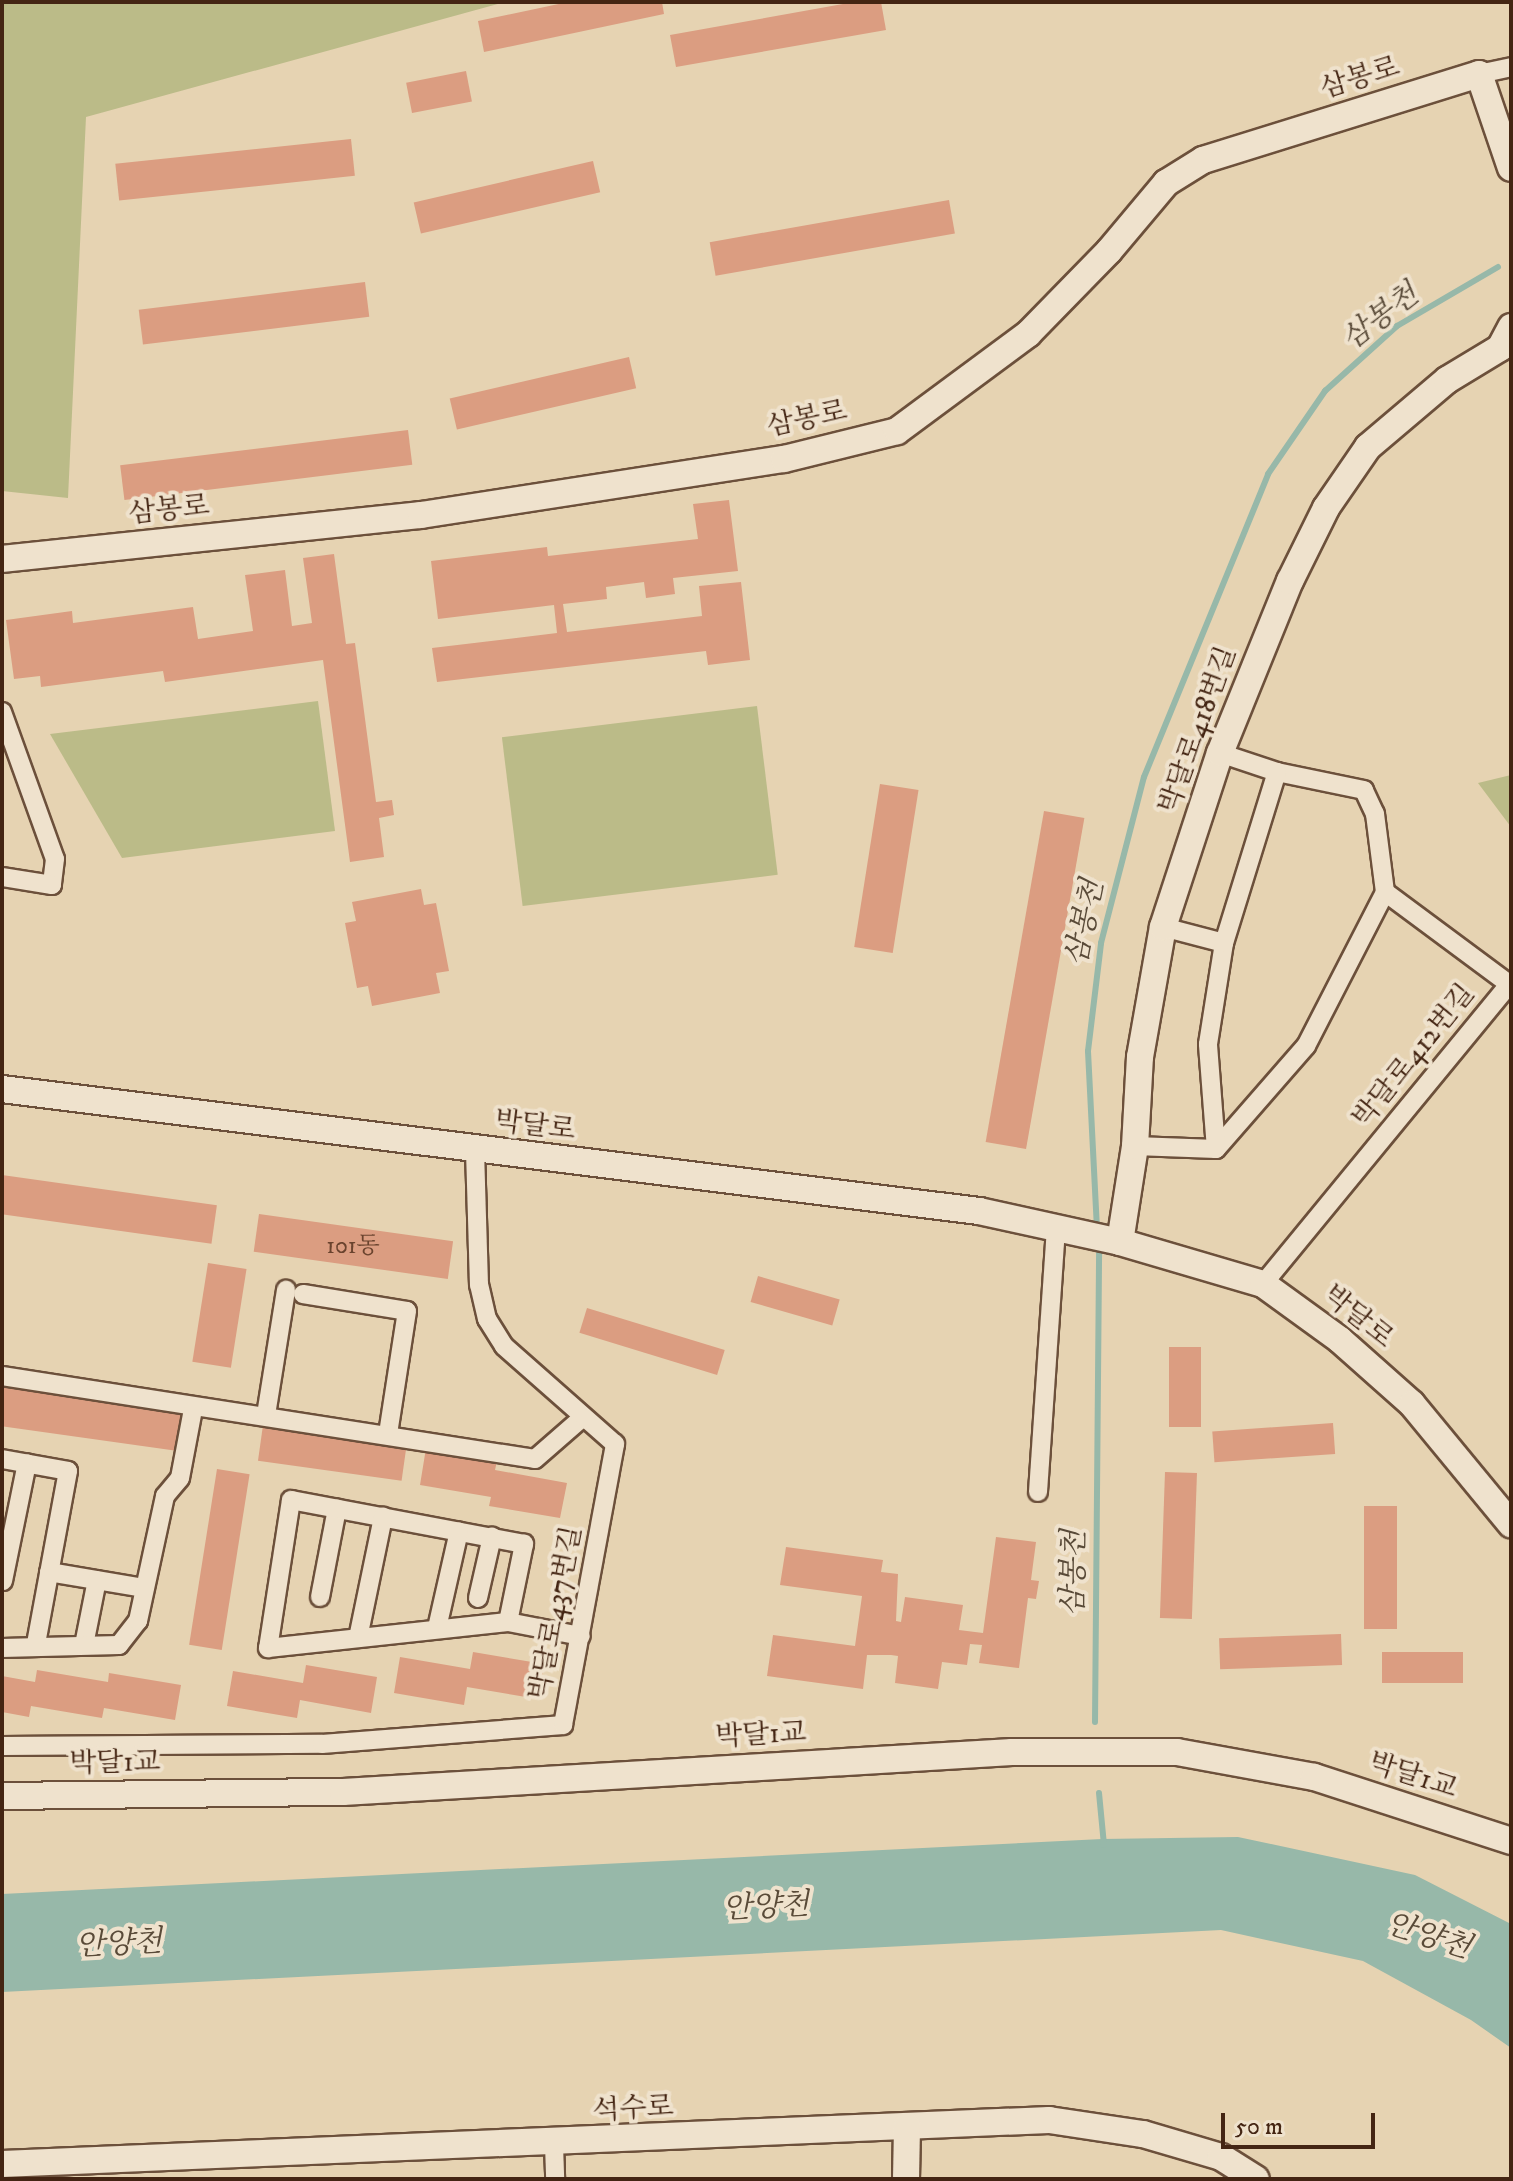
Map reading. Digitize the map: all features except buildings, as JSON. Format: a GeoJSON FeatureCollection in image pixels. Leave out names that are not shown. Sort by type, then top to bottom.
{"type":"FeatureCollection","features":[{"type":"Feature","properties":{"kind":"street","name":"삼봉로"},"geometry":{"type":"LineString","coordinates":[[2,559],[421,515],[784,459],[897,431],[1028,334],[1178,175],[1203,160],[1479,74],[1511,67]]}},
{"type":"Feature","properties":{"kind":"street"},"geometry":{"type":"LineString","coordinates":[[1479,74],[1511,168]]}},
{"type":"Feature","properties":{"kind":"street","name":"박달로418번길"},"geometry":{"type":"LineString","coordinates":[[1116,1241],[1135,1146],[1140,1057],[1163,927],[1220,753],[1326,508],[1368,447],[1447,380],[1500,348],[1511,327]]}},
{"type":"Feature","properties":{"kind":"street"},"geometry":{"type":"LineString","coordinates":[[2,712],[55,859],[52,885],[2,877]]}},
{"type":"Feature","properties":{"kind":"street"},"geometry":{"type":"LineString","coordinates":[[1216,1149],[1306,1046],[1385,892],[1375,814],[1364,790],[1277,772],[1220,753]]}},
{"type":"Feature","properties":{"kind":"street"},"geometry":{"type":"LineString","coordinates":[[1216,1149],[1208,1044],[1224,943],[1277,772]]}},
{"type":"Feature","properties":{"kind":"street","name":"박달로412번길"},"geometry":{"type":"LineString","coordinates":[[1263,1284],[1509,984],[1385,892]]}},
{"type":"Feature","properties":{"kind":"street"},"geometry":{"type":"LineString","coordinates":[[1163,927],[1224,943]]}},
{"type":"Feature","properties":{"kind":"street","name":"박달로"},"geometry":{"type":"LineString","coordinates":[[2,1089],[475,1151],[979,1211],[1116,1241],[1263,1284],[1340,1340],[1412,1404],[1511,1524]]}},
{"type":"Feature","properties":{"kind":"street"},"geometry":{"type":"LineString","coordinates":[[1135,1146],[1216,1149]]}},
{"type":"Feature","properties":{"kind":"street","name":"박달로437번길"},"geometry":{"type":"LineString","coordinates":[[2,1746],[322,1744],[563,1725],[615,1444],[504,1346],[487,1319],[479,1285],[475,1151]]}},
{"type":"Feature","properties":{"kind":"street"},"geometry":{"type":"LineString","coordinates":[[1038,1492],[1058,1229]]}},
{"type":"Feature","properties":{"kind":"street"},"geometry":{"type":"LineString","coordinates":[[266,1415],[294,1292],[407,1311],[388,1434]]}},
{"type":"Feature","properties":{"kind":"street"},"geometry":{"type":"LineString","coordinates":[[2,1376],[193,1409],[266,1415],[535,1459],[582,1418]]}},
{"type":"Feature","properties":{"kind":"street"},"geometry":{"type":"LineString","coordinates":[[2,1648],[36,1644],[119,1645],[138,1621],[165,1496],[180,1478],[193,1409]]}},
{"type":"Feature","properties":{"kind":"street"},"geometry":{"type":"LineString","coordinates":[[2,1459],[68,1471],[36,1644]]}},
{"type":"Feature","properties":{"kind":"street"},"geometry":{"type":"LineString","coordinates":[[3,1581],[27,1463]]}},
{"type":"Feature","properties":{"kind":"street"},"geometry":{"type":"LineString","coordinates":[[508,1622],[524,1544],[291,1500],[268,1648],[508,1622],[581,1636]]}},
{"type":"Feature","properties":{"kind":"street"},"geometry":{"type":"LineString","coordinates":[[320,1597],[337,1509]]}},
{"type":"Feature","properties":{"kind":"street"},"geometry":{"type":"LineString","coordinates":[[358,1638],[383,1517]]}},
{"type":"Feature","properties":{"kind":"street"},"geometry":{"type":"LineString","coordinates":[[437,1628],[459,1531]]}},
{"type":"Feature","properties":{"kind":"street"},"geometry":{"type":"LineString","coordinates":[[478,1598],[492,1537]]}},
{"type":"Feature","properties":{"kind":"street"},"geometry":{"type":"LineString","coordinates":[[49,1572],[145,1588]]}},
{"type":"Feature","properties":{"kind":"street"},"geometry":{"type":"LineString","coordinates":[[84,1645],[97,1580]]}},
{"type":"Feature","properties":{"kind":"street","name":"박달1교"},"geometry":{"type":"LineString","coordinates":[[2,1796],[343,1792],[1012,1752],[1177,1752],[1314,1777],[1511,1841]]}},
{"type":"Feature","properties":{"kind":"street","name":"석수로"},"geometry":{"type":"LineString","coordinates":[[6,2169],[1049,2120],[1143,2134],[1221,2157],[1256,2179]]}},
{"type":"Feature","properties":{"kind":"street"},"geometry":{"type":"LineString","coordinates":[[906,2179],[907,2126]]}},
{"type":"Feature","properties":{"kind":"street"},"geometry":{"type":"LineString","coordinates":[[554,2145],[555,2179]]}},
{"type":"Feature","properties":{"kind":"green space"},"geometry":{"type":"Polygon","coordinates":[[[2,2],[505,2],[86,117],[68,498],[2,491],[2,2]]]}},
{"type":"Feature","properties":{"kind":"green space"},"geometry":{"type":"Polygon","coordinates":[[[318,701],[335,831],[122,858],[50,734],[318,701]]]}},
{"type":"Feature","properties":{"kind":"green space"},"geometry":{"type":"Polygon","coordinates":[[[757,706],[778,875],[523,906],[502,737],[757,706]]]}},
{"type":"Feature","properties":{"kind":"green space"},"geometry":{"type":"Polygon","coordinates":[[[1511,775],[1511,827],[1478,783],[1511,775]]]}},
{"type":"Feature","properties":{"kind":"water","name":"안양천"},"geometry":{"type":"Polygon","coordinates":[[[1238,1837],[1415,1875],[1511,1924],[1511,2048],[1471,2020],[1363,1961],[1221,1930],[2,1992],[2,1894],[1102,1839],[1238,1837]]]}},
{"type":"Feature","properties":{"kind":"waterway","name":"삼봉천"},"geometry":{"type":"LineString","coordinates":[[1097,1229],[1088,1051],[1101,943],[1144,777],[1268,474],[1325,391],[1397,326],[1498,267]]}},
{"type":"Feature","properties":{"kind":"waterway","name":"삼봉천"},"geometry":{"type":"LineString","coordinates":[[1095,1722],[1099,1244]]}},
{"type":"Feature","properties":{"kind":"waterway","name":"삼봉천"},"geometry":{"type":"LineString","coordinates":[[1099,1793],[1104,1845]]}}]}
